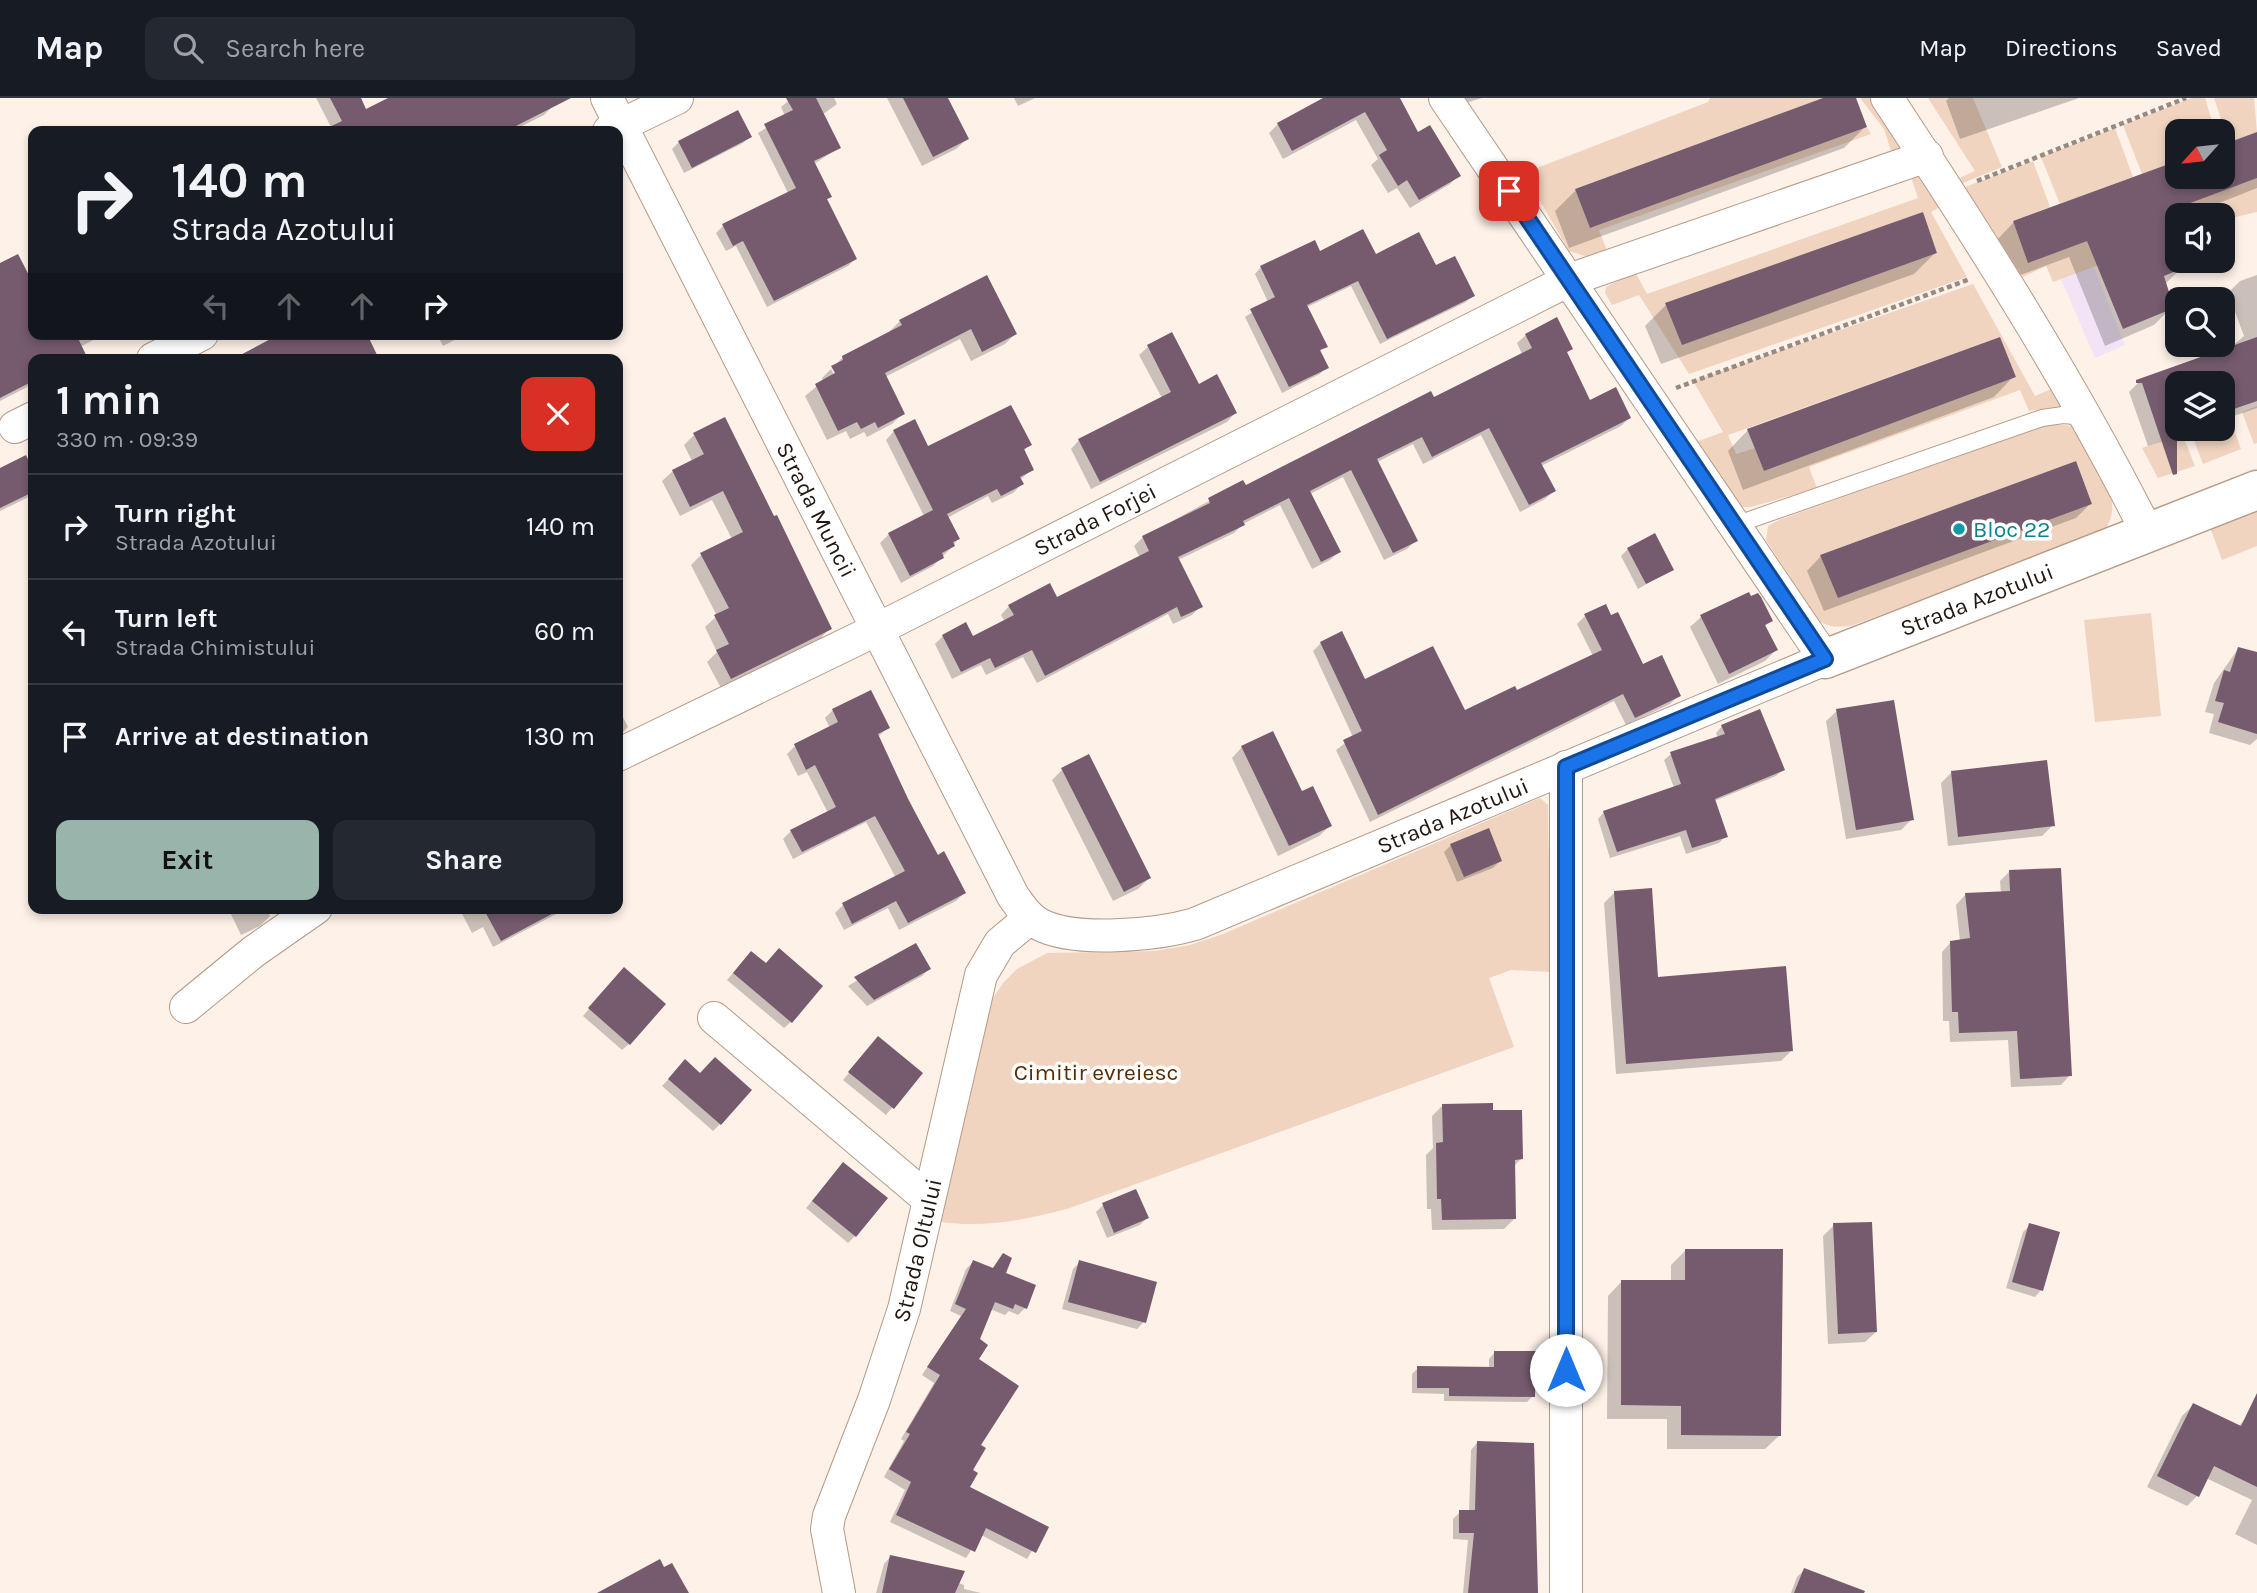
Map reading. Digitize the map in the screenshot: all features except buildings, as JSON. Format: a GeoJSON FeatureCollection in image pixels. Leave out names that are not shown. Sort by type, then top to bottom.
{"type":"FeatureCollection","features":[{"type":"Feature","properties":{"kind":"street"},"geometry":{"type":"LineString","coordinates":[[612,118],[677,98]]}},
{"type":"Feature","properties":{"kind":"street"},"geometry":{"type":"LineString","coordinates":[[1445,98],[1825,659]]}},
{"type":"Feature","properties":{"kind":"street"},"geometry":{"type":"LineString","coordinates":[[1887,98],[1950,191],[1998,269],[2086,417],[2147,532]]}},
{"type":"Feature","properties":{"kind":"street","name":"Strada Muncii"},"geometry":{"type":"LineString","coordinates":[[623,139],[878,629],[1013,896],[1030,918]]}},
{"type":"Feature","properties":{"kind":"street","name":"Strada Forjei"},"geometry":{"type":"LineString","coordinates":[[623,753],[878,629],[1569,281],[1927,156]]}},
{"type":"Feature","properties":{"kind":"street"},"geometry":{"type":"LineString","coordinates":[[163,354],[190,340]]}},
{"type":"Feature","properties":{"kind":"street","name":"Strada Azotului"},"geometry":{"type":"LineString","coordinates":[[1030,918],[1055,930],[1108,935],[1175,930],[1213,917],[1825,659],[2257,490]]}},
{"type":"Feature","properties":{"kind":"street"},"geometry":{"type":"LineString","coordinates":[[1566,767],[1566,1593]]}},
{"type":"Feature","properties":{"kind":"street"},"geometry":{"type":"LineString","coordinates":[[186,1007],[250,954],[307,914]]}},
{"type":"Feature","properties":{"kind":"street","name":"Strada Oltului"},"geometry":{"type":"LineString","coordinates":[[839,1593],[827,1529],[829,1516],[890,1355],[981,975],[1000,943],[1030,918]]}},
{"type":"Feature","properties":{"kind":"street"},"geometry":{"type":"LineString","coordinates":[[714,1018],[928,1199]]}},
{"type":"Feature","properties":{"kind":"lane"},"geometry":{"type":"LineString","coordinates":[[1735,525],[2042,418],[2063,415],[2086,417]]}},
{"type":"Feature","properties":{"kind":"path"},"geometry":{"type":"LineString","coordinates":[[1950,191],[2186,98]]}},
{"type":"Feature","properties":{"kind":"path"},"geometry":{"type":"LineString","coordinates":[[1649,398],[1998,269]]}},
{"type":"Feature","properties":{"kind":"shaded area"},"geometry":{"type":"Polygon","coordinates":[[[2093,265],[2125,345],[2095,358],[2061,279],[2093,265]]]}},
{"type":"Feature","properties":{"kind":"green space"},"geometry":{"type":"Polygon","coordinates":[[[1710,98],[1823,98],[1575,189],[1590,228],[1867,127],[1871,134],[1599,230],[1608,253],[1588,257],[1569,251],[1524,173],[1708,102],[1710,98]]]}},
{"type":"Feature","properties":{"kind":"green space"},"geometry":{"type":"Polygon","coordinates":[[[1860,98],[1876,98],[1903,146],[1892,154],[1884,129],[1860,98]]]}},
{"type":"Feature","properties":{"kind":"green space"},"geometry":{"type":"Polygon","coordinates":[[[1928,98],[1973,98],[2002,167],[1958,185],[1955,180],[1975,171],[1928,98]]]}},
{"type":"Feature","properties":{"kind":"green space"},"geometry":{"type":"Polygon","coordinates":[[[2192,98],[2205,98],[2211,119],[2165,119],[2165,165],[2142,174],[2123,125],[2192,98]]]}},
{"type":"Feature","properties":{"kind":"green space"},"geometry":{"type":"Polygon","coordinates":[[[2214,98],[2254,98],[2257,132],[2235,141],[2235,119],[2221,119],[2214,98]]]}},
{"type":"Feature","properties":{"kind":"green space"},"geometry":{"type":"Polygon","coordinates":[[[2115,128],[2133,177],[2060,204],[2041,157],[2115,128]]]}},
{"type":"Feature","properties":{"kind":"green space"},"geometry":{"type":"Polygon","coordinates":[[[2033,161],[2050,207],[2013,221],[2028,262],[2165,212],[2165,240],[2053,282],[2046,266],[2023,277],[1965,187],[2033,161]]]}},
{"type":"Feature","properties":{"kind":"green space"},"geometry":{"type":"Polygon","coordinates":[[[1920,168],[1949,202],[1931,212],[1967,277],[1689,374],[1639,295],[1612,305],[1605,293],[1606,287],[1635,272],[1647,294],[1918,198],[1910,174],[1920,168]],[[1923,213],[1683,344],[1937,253],[1923,213]]]}},
{"type":"Feature","properties":{"kind":"green space"},"geometry":{"type":"Polygon","coordinates":[[[2257,178],[2257,212],[2235,217],[2235,203],[2189,203],[2227,189],[2235,189],[2235,186],[2257,178]]]}},
{"type":"Feature","properties":{"kind":"green space"},"geometry":{"type":"Polygon","coordinates":[[[1973,284],[2035,396],[2058,386],[2061,406],[2029,411],[2020,390],[1809,467],[1817,488],[1751,507],[1742,507],[1733,500],[1696,442],[1723,432],[1693,381],[1973,284]],[[2000,337],[1728,435],[1736,454],[1755,448],[1764,471],[2016,377],[2000,337]]]}},
{"type":"Feature","properties":{"kind":"green space"},"geometry":{"type":"Polygon","coordinates":[[[2257,406],[2257,443],[2254,444],[2242,412],[2257,406]]]}},
{"type":"Feature","properties":{"kind":"green space"},"geometry":{"type":"Polygon","coordinates":[[[2049,424],[2075,426],[2105,477],[2112,505],[2111,518],[2104,531],[1851,626],[1841,627],[1830,626],[1818,620],[1766,540],[1768,526],[2049,424]],[[2076,461],[1820,555],[1838,598],[2092,504],[2076,461]]]}},
{"type":"Feature","properties":{"kind":"green space"},"geometry":{"type":"Polygon","coordinates":[[[2235,432],[2241,449],[2203,464],[2194,441],[2235,441],[2235,432]]]}},
{"type":"Feature","properties":{"kind":"green space"},"geometry":{"type":"Polygon","coordinates":[[[2165,439],[2185,441],[2195,466],[2158,478],[2142,448],[2165,439]]]}},
{"type":"Feature","properties":{"kind":"green space"},"geometry":{"type":"Polygon","coordinates":[[[2257,503],[2257,546],[2222,560],[2208,522],[2257,503]]]}},
{"type":"Feature","properties":{"kind":"green space"},"geometry":{"type":"Polygon","coordinates":[[[2151,613],[2161,716],[2095,722],[2084,620],[2151,613]]]}},
{"type":"Feature","properties":{"kind":"green space","name":"Cimitir evreiesc"},"geometry":{"type":"Polygon","coordinates":[[[1540,798],[1548,805],[1551,972],[1511,970],[1489,978],[1514,1047],[1067,1209],[1005,1222],[941,1222],[991,1001],[1017,969],[1047,953],[1154,951],[1190,945],[1223,934],[1540,798]]]}},
{"type":"Feature","properties":{"kind":"place","name":"Bloc 22"},"geometry":{"type":"Point","coordinates":[1959,529]}},
{"type":"Feature","properties":{"kind":"route"},"geometry":{"type":"LineString","coordinates":[[1509,191],[1825,659],[1566,767],[1566,1370]]}}]}
